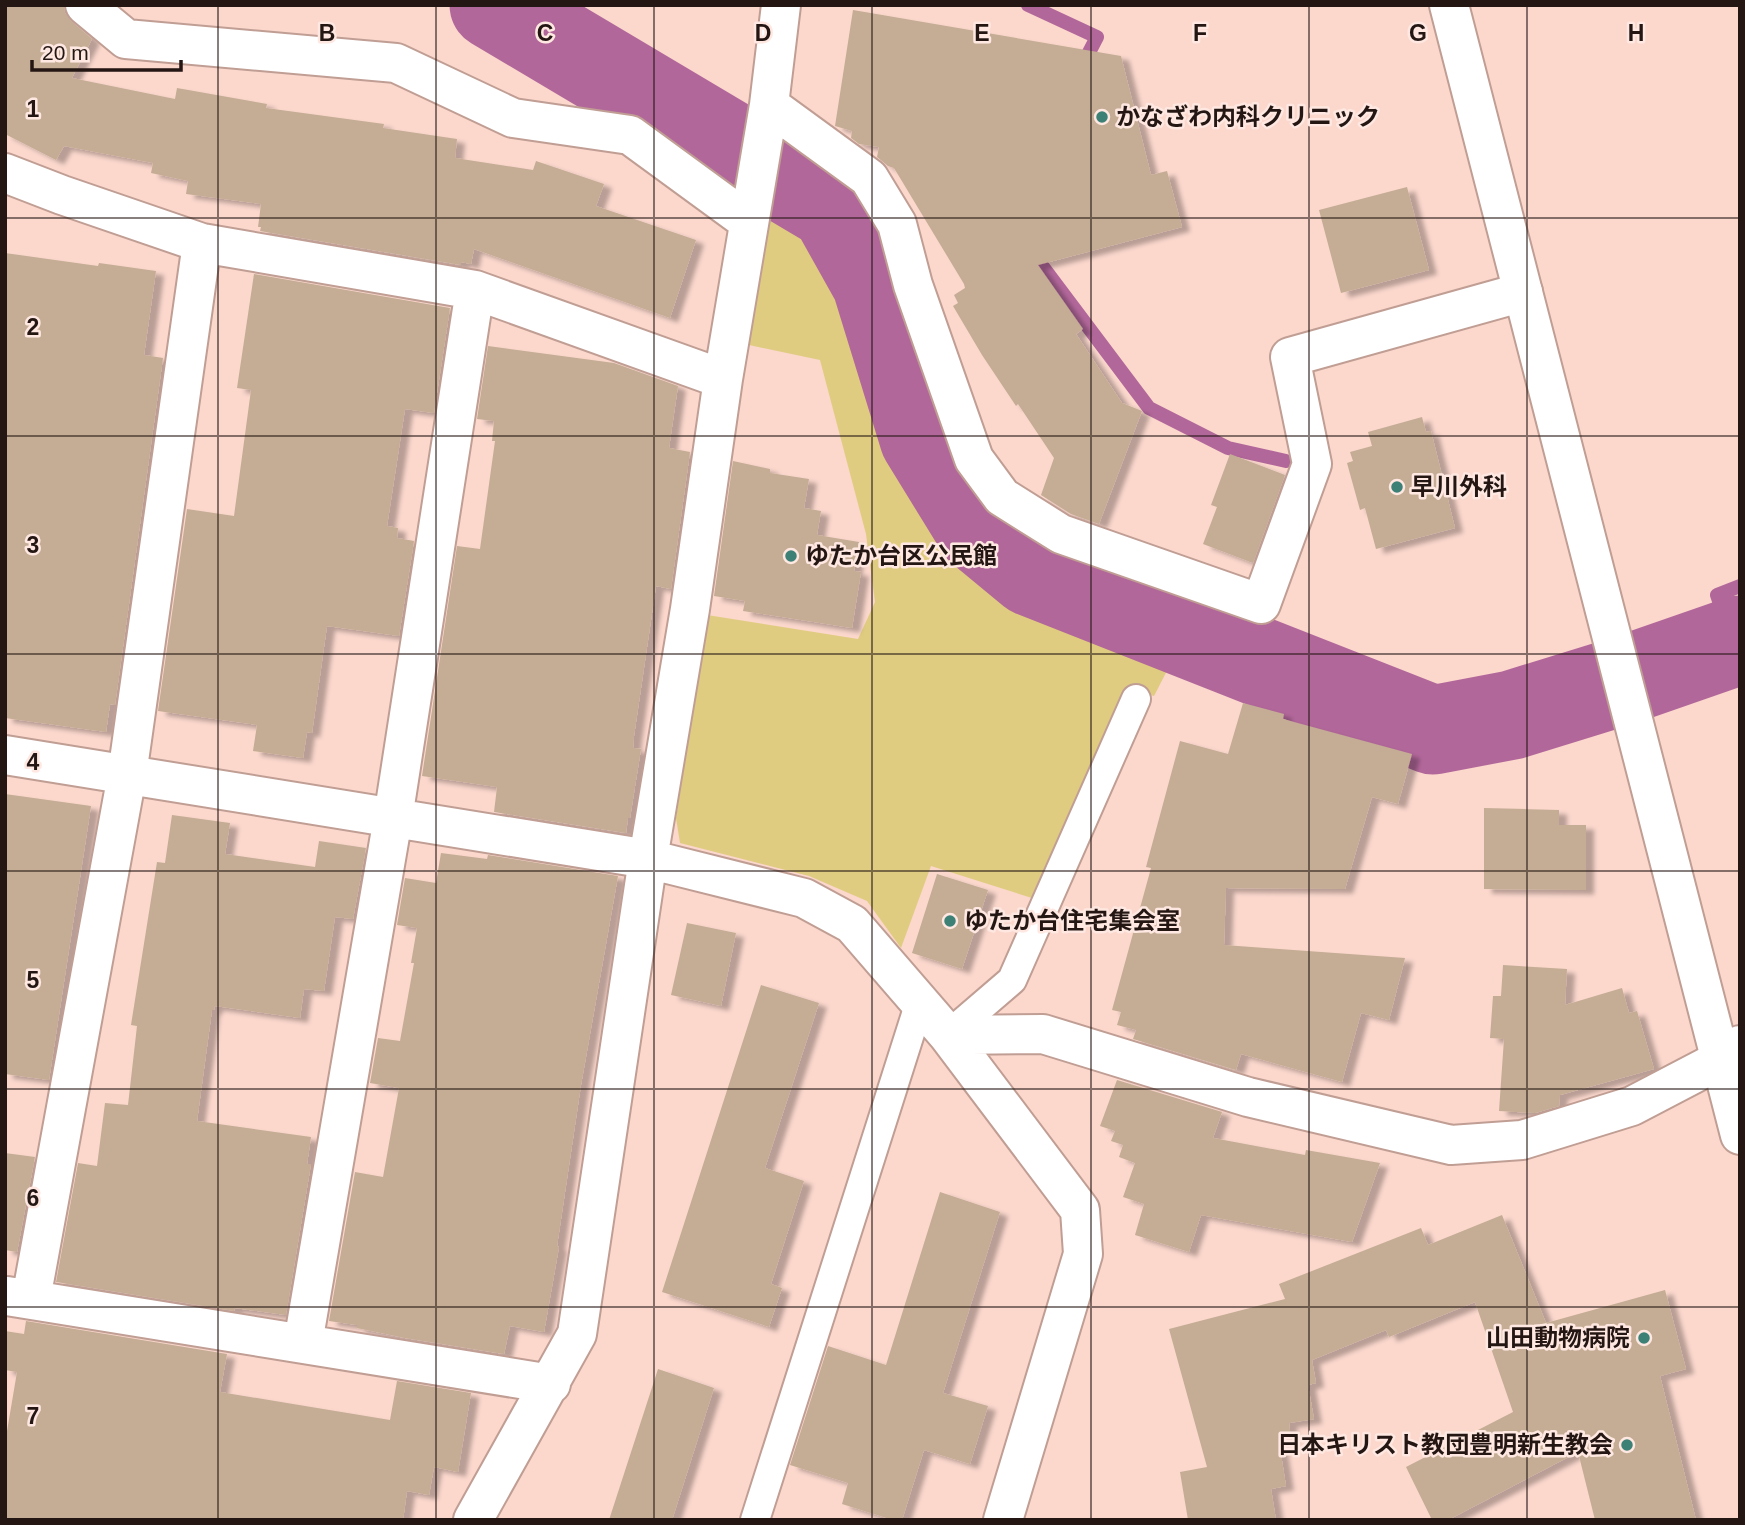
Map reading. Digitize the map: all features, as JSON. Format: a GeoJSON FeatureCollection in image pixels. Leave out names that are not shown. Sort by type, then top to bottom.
{"type":"FeatureCollection","features":[{"type":"Feature","properties":{"kind":"street"},"geometry":{"type":"LineString","coordinates":[[85,5],[126,39],[396,63],[513,118],[630,135],[751,210]]}},
{"type":"Feature","properties":{"kind":"street"},"geometry":{"type":"LineString","coordinates":[[473,1520],[577,1334],[648,859],[767,113],[780,5]]}},
{"type":"Feature","properties":{"kind":"street"},"geometry":{"type":"LineString","coordinates":[[1450,5],[1636,736],[1730,1053],[1740,1135]]}},
{"type":"Feature","properties":{"kind":"street"},"geometry":{"type":"LineString","coordinates":[[767,113],[869,178],[897,224],[913,285],[974,459],[1002,497],[1061,534],[1261,604],[1312,464],[1290,357],[1523,292]]}},
{"type":"Feature","properties":{"kind":"street"},"geometry":{"type":"LineString","coordinates":[[5,173],[202,243],[475,290],[723,379]]}},
{"type":"Feature","properties":{"kind":"street"},"geometry":{"type":"LineString","coordinates":[[202,243],[127,775],[18,1298],[551,1384]]}},
{"type":"Feature","properties":{"kind":"street"},"geometry":{"type":"LineString","coordinates":[[303,1343],[393,818],[475,290]]}},
{"type":"Feature","properties":{"kind":"street"},"geometry":{"type":"LineString","coordinates":[[5,755],[648,859],[804,898],[852,923],[948,1035],[1080,1210],[1083,1254],[1003,1520]]}},
{"type":"Feature","properties":{"kind":"street"},"geometry":{"type":"LineString","coordinates":[[948,1035],[1043,1034],[1248,1097],[1451,1145],[1522,1140],[1632,1106],[1730,1053]]}},
{"type":"Feature","properties":{"kind":"lane"},"geometry":{"type":"LineString","coordinates":[[948,1035],[1012,980],[1136,699]]}},
{"type":"Feature","properties":{"kind":"lane"},"geometry":{"type":"LineString","coordinates":[[755,1520],[920,1002]]}},
{"type":"Feature","properties":{"kind":"shaded area"},"geometry":{"type":"Polygon","coordinates":[[[774,189],[814,222],[841,272],[884,391],[908,474],[941,540],[976,576],[1173,659],[1154,696],[1127,687],[1035,899],[931,866],[901,948],[867,901],[809,876],[680,843],[676,818],[707,615],[858,639],[875,602],[866,534],[820,360],[749,345],[774,189]]]}},
{"type":"Feature","properties":{"kind":"building"},"geometry":{"type":"Polygon","coordinates":[[[5,5],[64,5],[65,13],[71,21],[92,39],[72,78],[175,99],[177,88],[267,104],[266,108],[384,124],[383,128],[457,139],[455,158],[533,170],[536,161],[604,184],[596,206],[696,240],[670,318],[474,249],[471,264],[461,262],[461,265],[260,231],[261,227],[258,227],[261,204],[186,194],[188,181],[151,173],[153,163],[64,146],[56,160],[5,134],[5,5]]]}},
{"type":"Feature","properties":{"kind":"building"},"geometry":{"type":"Polygon","coordinates":[[[853,10],[1121,56],[1151,175],[1167,171],[1182,227],[1038,265],[1083,329],[1076,334],[1122,403],[1142,411],[1099,524],[1071,514],[1041,495],[1054,458],[982,355],[953,306],[958,303],[954,295],[965,288],[964,284],[894,168],[877,157],[879,147],[859,144],[851,138],[852,131],[835,126],[853,10]]]}},
{"type":"Feature","properties":{"kind":"building"},"geometry":{"type":"Polygon","coordinates":[[[1407,187],[1429,270],[1341,293],[1319,210],[1407,187]]]}},
{"type":"Feature","properties":{"kind":"building"},"geometry":{"type":"Polygon","coordinates":[[[5,253],[156,271],[144,355],[163,358],[115,705],[110,704],[106,732],[5,718],[5,253]]]}},
{"type":"Feature","properties":{"kind":"building"},"geometry":{"type":"Polygon","coordinates":[[[254,274],[450,308],[434,413],[405,409],[387,526],[398,528],[397,538],[414,541],[399,636],[327,626],[312,733],[307,732],[303,758],[253,751],[257,725],[158,711],[187,509],[234,516],[251,390],[237,388],[254,274]]]}},
{"type":"Feature","properties":{"kind":"building"},"geometry":{"type":"Polygon","coordinates":[[[488,346],[614,363],[678,386],[669,448],[690,452],[671,589],[656,586],[634,736],[633,748],[641,749],[626,833],[494,812],[497,787],[422,776],[457,546],[480,549],[495,441],[492,441],[494,421],[477,419],[488,346]]]}},
{"type":"Feature","properties":{"kind":"building","name":"早川外科"},"geometry":{"type":"Polygon","coordinates":[[[1422,417],[1426,432],[1431,431],[1455,528],[1376,549],[1365,508],[1360,510],[1347,463],[1353,461],[1350,452],[1372,446],[1368,432],[1422,417]]]}},
{"type":"Feature","properties":{"kind":"building"},"geometry":{"type":"Polygon","coordinates":[[[1230,454],[1285,475],[1253,563],[1203,544],[1217,507],[1211,505],[1230,454]]]}},
{"type":"Feature","properties":{"kind":"building","name":"ゆたか台区公民館"},"geometry":{"type":"Polygon","coordinates":[[[733,461],[770,469],[770,473],[809,479],[804,508],[821,511],[817,535],[859,542],[854,571],[861,572],[852,628],[743,611],[745,601],[714,596],[733,461]]]}},
{"type":"Feature","properties":{"kind":"building"},"geometry":{"type":"Polygon","coordinates":[[[1243,703],[1284,714],[1283,719],[1412,754],[1398,804],[1372,797],[1345,889],[1226,888],[1224,945],[1405,958],[1389,1020],[1361,1013],[1342,1082],[1241,1054],[1236,1070],[1133,1039],[1136,1030],[1117,1025],[1121,1012],[1112,1010],[1151,868],[1146,867],[1180,741],[1228,754],[1243,703]]]}},
{"type":"Feature","properties":{"kind":"building"},"geometry":{"type":"Polygon","coordinates":[[[5,794],[91,806],[49,1080],[5,1074],[5,794]]]}},
{"type":"Feature","properties":{"kind":"building"},"geometry":{"type":"Polygon","coordinates":[[[1484,808],[1559,810],[1559,825],[1586,825],[1586,890],[1484,889],[1484,808]]]}},
{"type":"Feature","properties":{"kind":"building"},"geometry":{"type":"Polygon","coordinates":[[[172,815],[230,823],[225,854],[315,867],[319,841],[366,848],[353,919],[335,917],[324,991],[304,989],[300,1018],[215,1006],[212,1010],[197,1121],[311,1137],[307,1164],[311,1164],[286,1315],[235,1308],[234,1311],[56,1282],[78,1163],[97,1166],[105,1103],[128,1105],[137,1026],[131,1025],[157,862],[165,863],[172,815]]]}},
{"type":"Feature","properties":{"kind":"building"},"geometry":{"type":"Polygon","coordinates":[[[441,853],[487,859],[488,855],[618,876],[581,1085],[557,1246],[559,1247],[544,1332],[510,1326],[504,1354],[405,1338],[357,1328],[357,1325],[329,1321],[355,1172],[383,1177],[399,1088],[370,1083],[378,1038],[400,1041],[414,963],[411,963],[417,928],[397,925],[405,878],[436,883],[441,853]]]}},
{"type":"Feature","properties":{"kind":"building","name":"ゆたか台住宅集会室"},"geometry":{"type":"Polygon","coordinates":[[[937,874],[988,890],[962,969],[912,953],[937,874]]]}},
{"type":"Feature","properties":{"kind":"building"},"geometry":{"type":"Polygon","coordinates":[[[687,923],[736,933],[721,1006],[671,995],[687,923]]]}},
{"type":"Feature","properties":{"kind":"building"},"geometry":{"type":"Polygon","coordinates":[[[1503,965],[1567,969],[1565,1005],[1622,988],[1629,1013],[1637,1011],[1654,1069],[1560,1095],[1559,1106],[1535,1113],[1499,1111],[1504,1039],[1490,1038],[1493,996],[1501,996],[1503,965]]]}},
{"type":"Feature","properties":{"kind":"building"},"geometry":{"type":"Polygon","coordinates":[[[761,985],[819,1003],[765,1168],[804,1181],[771,1284],[782,1288],[769,1327],[662,1292],[761,985]]]}},
{"type":"Feature","properties":{"kind":"building"},"geometry":{"type":"Polygon","coordinates":[[[1117,1080],[1222,1112],[1213,1138],[1305,1155],[1306,1150],[1380,1163],[1352,1242],[1201,1215],[1189,1252],[1135,1235],[1144,1204],[1123,1197],[1135,1163],[1119,1157],[1123,1145],[1111,1141],[1115,1131],[1100,1126],[1117,1080]]]}},
{"type":"Feature","properties":{"kind":"building"},"geometry":{"type":"Polygon","coordinates":[[[5,1153],[35,1157],[17,1252],[5,1250],[5,1153]]]}},
{"type":"Feature","properties":{"kind":"building"},"geometry":{"type":"Polygon","coordinates":[[[940,1192],[1000,1212],[943,1393],[988,1406],[970,1464],[924,1450],[902,1520],[893,1520],[842,1504],[848,1483],[790,1465],[828,1346],[886,1365],[940,1192]]]}},
{"type":"Feature","properties":{"kind":"building"},"geometry":{"type":"Polygon","coordinates":[[[1502,1215],[1546,1323],[1665,1290],[1686,1369],[1660,1376],[1696,1520],[1595,1520],[1578,1452],[1448,1520],[1432,1520],[1406,1467],[1513,1412],[1475,1302],[1389,1337],[1386,1330],[1312,1360],[1316,1383],[1308,1385],[1314,1419],[1289,1423],[1291,1440],[1279,1442],[1286,1486],[1271,1489],[1276,1520],[1188,1520],[1180,1472],[1207,1467],[1169,1329],[1285,1299],[1279,1284],[1421,1228],[1428,1245],[1502,1215]]]}},
{"type":"Feature","properties":{"kind":"building"},"geometry":{"type":"Polygon","coordinates":[[[26,1321],[227,1354],[220,1392],[390,1420],[397,1381],[471,1393],[458,1472],[434,1467],[429,1495],[407,1491],[403,1520],[5,1520],[5,1443],[17,1372],[5,1370],[5,1331],[24,1334],[26,1321]]]}},
{"type":"Feature","properties":{"kind":"building"},"geometry":{"type":"Polygon","coordinates":[[[658,1369],[714,1388],[672,1520],[609,1520],[658,1369]]]}},
{"type":"Feature","properties":{"kind":"waterway"},"geometry":{"type":"LineString","coordinates":[[494,5],[834,207],[876,282],[924,438],[980,529],[1032,572],[1433,730],[1512,715],[1740,640]]}},
{"type":"Feature","properties":{"kind":"waterway"},"geometry":{"type":"LineString","coordinates":[[1028,5],[1097,37],[1082,66]]}},
{"type":"Feature","properties":{"kind":"waterway"},"geometry":{"type":"LineString","coordinates":[[1031,251],[1149,408],[1228,448],[1286,461]]}},
{"type":"Feature","properties":{"kind":"waterway"},"geometry":{"type":"LineString","coordinates":[[1733,642],[1717,595],[1740,586]]}},
{"type":"Feature","properties":{"kind":"place","name":"かなざわ内科クリニック"},"geometry":{"type":"Point","coordinates":[1102,117]}},
{"type":"Feature","properties":{"kind":"place","name":"早川外科"},"geometry":{"type":"Point","coordinates":[1397,487]}},
{"type":"Feature","properties":{"kind":"place","name":"ゆたか台区公民館"},"geometry":{"type":"Point","coordinates":[791,556]}},
{"type":"Feature","properties":{"kind":"place","name":"ゆたか台住宅集会室"},"geometry":{"type":"Point","coordinates":[950,921]}},
{"type":"Feature","properties":{"kind":"place","name":"山田動物病院"},"geometry":{"type":"Point","coordinates":[1644,1338]}},
{"type":"Feature","properties":{"kind":"place","name":"日本キリスト教団豊明新生教会"},"geometry":{"type":"Point","coordinates":[1627,1445]}}]}
